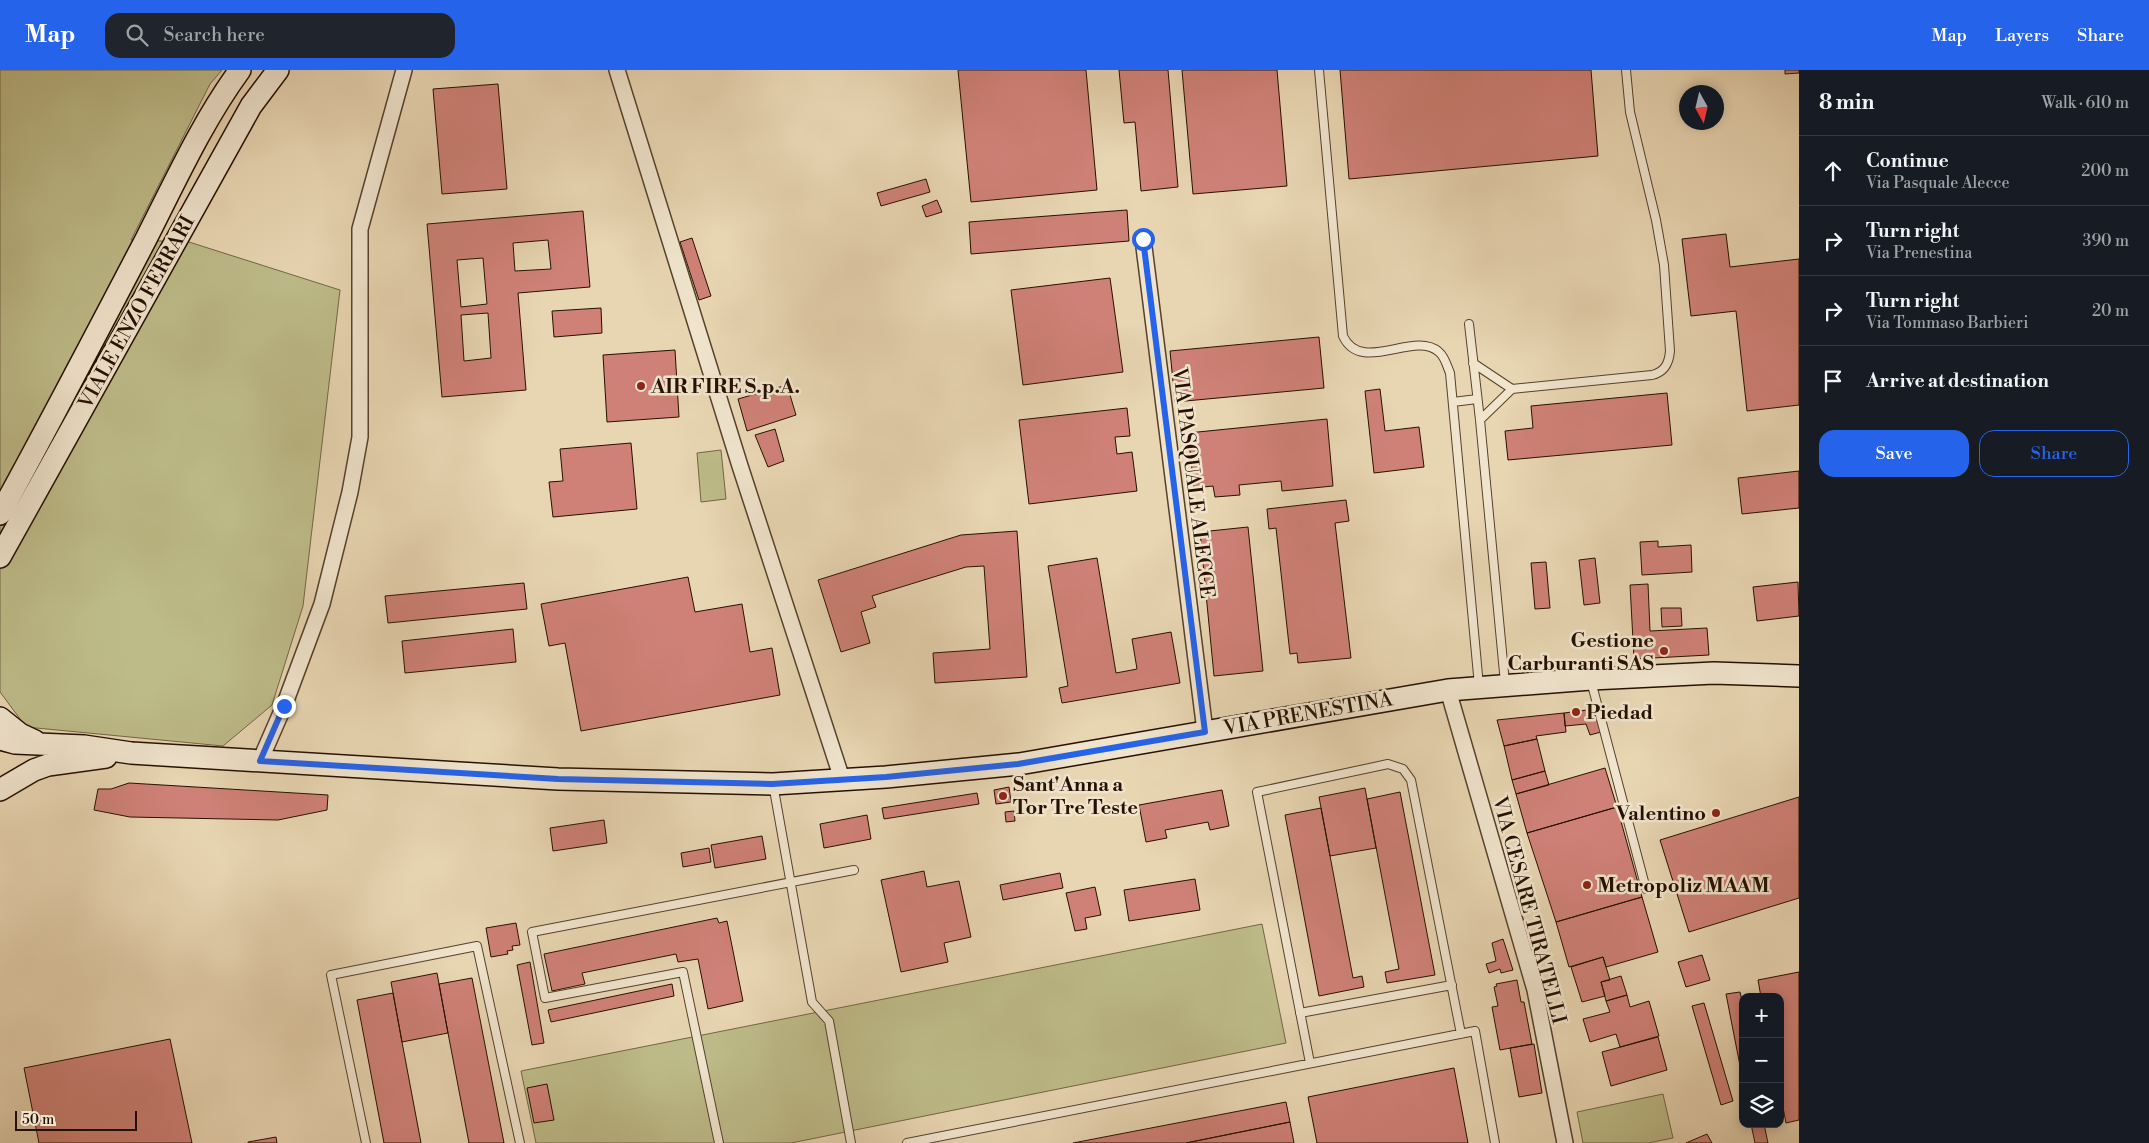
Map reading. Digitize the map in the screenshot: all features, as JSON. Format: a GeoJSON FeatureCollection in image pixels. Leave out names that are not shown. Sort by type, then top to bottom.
{"type":"FeatureCollection","features":[{"type":"Feature","properties":{"kind":"street","name":"VIALE ENZO FERRARI"},"geometry":{"type":"LineString","coordinates":[[0,514],[48,426],[194,145],[223,94],[240,70]]}},
{"type":"Feature","properties":{"kind":"street","name":"VIALE ENZO FERRARI"},"geometry":{"type":"LineString","coordinates":[[0,557],[251,106],[278,70]]}},
{"type":"Feature","properties":{"kind":"street"},"geometry":{"type":"LineString","coordinates":[[260,761],[284,706],[322,604],[350,492],[360,437],[360,229],[404,70]]}},
{"type":"Feature","properties":{"kind":"street"},"geometry":{"type":"LineString","coordinates":[[617,70],[740,466],[842,779]]}},
{"type":"Feature","properties":{"kind":"street","name":"VIA PASQUALE ALECCE"},"geometry":{"type":"LineString","coordinates":[[1143,239],[1205,732]]}},
{"type":"Feature","properties":{"kind":"street","name":"VIA PRENESTINA"},"geometry":{"type":"LineString","coordinates":[[0,739],[15,743],[84,746],[131,753],[558,779],[772,784],[931,773],[1018,764],[1448,690],[1591,679],[1714,673],[1799,676]]}},
{"type":"Feature","properties":{"kind":"street","name":"VIA CESARE TIRATELLI"},"geometry":{"type":"LineString","coordinates":[[1448,690],[1535,990],[1565,1143]]}},
{"type":"Feature","properties":{"kind":"street"},"geometry":{"type":"LineString","coordinates":[[0,718],[20,734],[42,744]]}},
{"type":"Feature","properties":{"kind":"street","name":"VIA PRENESTINA"},"geometry":{"type":"LineString","coordinates":[[0,790],[25,774],[48,765],[131,753]]}},
{"type":"Feature","properties":{"kind":"lane"},"geometry":{"type":"LineString","coordinates":[[1319,70],[1343,336],[1350,348],[1356,351],[1364,352],[1423,346],[1436,350],[1444,360],[1450,373],[1480,687]]}},
{"type":"Feature","properties":{"kind":"lane"},"geometry":{"type":"LineString","coordinates":[[1480,420],[1512,389],[1652,375],[1663,370],[1668,362],[1670,351],[1664,265],[1656,220],[1630,112],[1626,70]]}},
{"type":"Feature","properties":{"kind":"lane"},"geometry":{"type":"LineString","coordinates":[[1469,324],[1505,685]]}},
{"type":"Feature","properties":{"kind":"lane"},"geometry":{"type":"LineString","coordinates":[[1473,363],[1512,389]]}},
{"type":"Feature","properties":{"kind":"lane"},"geometry":{"type":"LineString","coordinates":[[1453,402],[1477,399]]}},
{"type":"Feature","properties":{"kind":"lane"},"geometry":{"type":"LineString","coordinates":[[1591,679],[1646,889]]}},
{"type":"Feature","properties":{"kind":"lane"},"geometry":{"type":"LineString","coordinates":[[1310,1064],[1257,792],[1388,764],[1403,769],[1411,780],[1461,1034]]}},
{"type":"Feature","properties":{"kind":"lane"},"geometry":{"type":"LineString","coordinates":[[772,784],[812,1002],[829,1021],[851,1143]]}},
{"type":"Feature","properties":{"kind":"lane"},"geometry":{"type":"LineString","coordinates":[[719,1143],[683,972],[545,998],[532,932],[854,870]]}},
{"type":"Feature","properties":{"kind":"lane"},"geometry":{"type":"LineString","coordinates":[[366,1143],[331,976],[477,946],[520,1143]]}},
{"type":"Feature","properties":{"kind":"lane"},"geometry":{"type":"LineString","coordinates":[[1300,1013],[1452,984]]}},
{"type":"Feature","properties":{"kind":"lane"},"geometry":{"type":"LineString","coordinates":[[907,1143],[1475,1031],[1495,1143]]}},
{"type":"Feature","properties":{"kind":"shaded area"},"geometry":{"type":"Polygon","coordinates":[[[0,70],[222,70],[210,84],[131,240],[189,242],[340,290],[303,606],[272,705],[223,746],[26,727],[0,692],[0,70]]]}},
{"type":"Feature","properties":{"kind":"shaded area"},"geometry":{"type":"Polygon","coordinates":[[[721,450],[726,499],[701,502],[697,453],[721,450]]]}},
{"type":"Feature","properties":{"kind":"shaded area"},"geometry":{"type":"Polygon","coordinates":[[[1262,924],[1286,1043],[791,1143],[536,1143],[521,1071],[1262,924]]]}},
{"type":"Feature","properties":{"kind":"shaded area"},"geometry":{"type":"Polygon","coordinates":[[[1663,1094],[1673,1138],[1648,1143],[1583,1143],[1577,1112],[1663,1094]]]}},
{"type":"Feature","properties":{"kind":"building"},"geometry":{"type":"Polygon","coordinates":[[[958,70],[1086,70],[1097,190],[971,202],[958,70]]]}},
{"type":"Feature","properties":{"kind":"building"},"geometry":{"type":"Polygon","coordinates":[[[1119,70],[1168,70],[1178,187],[1141,191],[1135,122],[1124,123],[1119,70]]]}},
{"type":"Feature","properties":{"kind":"building"},"geometry":{"type":"Polygon","coordinates":[[[1182,70],[1277,70],[1287,186],[1193,194],[1182,70]]]}},
{"type":"Feature","properties":{"kind":"building"},"geometry":{"type":"Polygon","coordinates":[[[1340,70],[1591,70],[1598,156],[1349,179],[1340,70]]]}},
{"type":"Feature","properties":{"kind":"building"},"geometry":{"type":"Polygon","coordinates":[[[1785,70],[1799,70],[1799,73],[1785,74],[1785,70]]]}},
{"type":"Feature","properties":{"kind":"building"},"geometry":{"type":"Polygon","coordinates":[[[498,84],[507,189],[442,194],[433,89],[498,84]]]}},
{"type":"Feature","properties":{"kind":"building"},"geometry":{"type":"Polygon","coordinates":[[[926,179],[930,192],[881,206],[877,193],[926,179]]]}},
{"type":"Feature","properties":{"kind":"building"},"geometry":{"type":"Polygon","coordinates":[[[937,200],[942,212],[926,217],[922,206],[937,200]]]}},
{"type":"Feature","properties":{"kind":"building"},"geometry":{"type":"Polygon","coordinates":[[[1127,210],[1129,241],[971,254],[969,222],[1127,210]]]}},
{"type":"Feature","properties":{"kind":"building"},"geometry":{"type":"Polygon","coordinates":[[[583,211],[590,287],[518,293],[526,390],[442,397],[427,224],[583,211]],[[548,240],[513,243],[515,271],[551,269],[548,240]],[[483,258],[457,260],[461,307],[487,304],[483,258]],[[488,313],[461,315],[464,361],[491,358],[488,313]]]}},
{"type":"Feature","properties":{"kind":"building"},"geometry":{"type":"Polygon","coordinates":[[[1726,234],[1730,267],[1799,259],[1799,405],[1747,411],[1736,311],[1691,316],[1682,239],[1726,234]]]}},
{"type":"Feature","properties":{"kind":"building"},"geometry":{"type":"Polygon","coordinates":[[[692,238],[711,296],[699,300],[680,242],[692,238]]]}},
{"type":"Feature","properties":{"kind":"building"},"geometry":{"type":"Polygon","coordinates":[[[1110,278],[1123,372],[1023,385],[1011,290],[1110,278]]]}},
{"type":"Feature","properties":{"kind":"building"},"geometry":{"type":"Polygon","coordinates":[[[601,308],[602,333],[554,337],[552,311],[601,308]]]}},
{"type":"Feature","properties":{"kind":"building"},"geometry":{"type":"Polygon","coordinates":[[[1319,337],[1324,388],[1175,402],[1170,351],[1319,337]]]}},
{"type":"Feature","properties":{"kind":"building","name":"AIR FIRE S.p.A."},"geometry":{"type":"Polygon","coordinates":[[[675,350],[679,417],[607,422],[603,355],[675,350]]]}},
{"type":"Feature","properties":{"kind":"building"},"geometry":{"type":"Polygon","coordinates":[[[787,385],[796,415],[747,431],[738,399],[787,385]]]}},
{"type":"Feature","properties":{"kind":"building"},"geometry":{"type":"Polygon","coordinates":[[[1380,389],[1385,431],[1419,427],[1424,467],[1374,473],[1365,391],[1380,389]]]}},
{"type":"Feature","properties":{"kind":"building"},"geometry":{"type":"Polygon","coordinates":[[[1667,393],[1672,445],[1508,460],[1505,431],[1533,428],[1531,406],[1667,393]]]}},
{"type":"Feature","properties":{"kind":"building"},"geometry":{"type":"Polygon","coordinates":[[[1127,408],[1130,436],[1115,437],[1117,454],[1132,452],[1137,491],[1029,504],[1019,420],[1127,408]]]}},
{"type":"Feature","properties":{"kind":"building"},"geometry":{"type":"Polygon","coordinates":[[[1327,419],[1333,486],[1282,491],[1281,481],[1239,485],[1240,495],[1215,497],[1213,486],[1194,488],[1188,433],[1327,419]]]}},
{"type":"Feature","properties":{"kind":"building"},"geometry":{"type":"Polygon","coordinates":[[[775,429],[784,461],[768,467],[755,435],[775,429]]]}},
{"type":"Feature","properties":{"kind":"building"},"geometry":{"type":"Polygon","coordinates":[[[631,443],[637,509],[553,517],[549,482],[563,481],[560,449],[631,443]]]}},
{"type":"Feature","properties":{"kind":"building"},"geometry":{"type":"Polygon","coordinates":[[[1799,471],[1799,508],[1742,514],[1738,478],[1799,471]]]}},
{"type":"Feature","properties":{"kind":"building"},"geometry":{"type":"Polygon","coordinates":[[[1346,500],[1349,521],[1335,523],[1351,658],[1298,663],[1297,653],[1290,654],[1276,528],[1269,529],[1267,509],[1346,500]]]}},
{"type":"Feature","properties":{"kind":"building"},"geometry":{"type":"Polygon","coordinates":[[[1248,527],[1263,671],[1214,676],[1200,532],[1248,527]]]}},
{"type":"Feature","properties":{"kind":"building"},"geometry":{"type":"Polygon","coordinates":[[[1017,531],[1027,677],[935,683],[933,653],[990,649],[984,566],[966,567],[872,596],[876,607],[861,612],[870,643],[841,652],[818,580],[961,535],[1017,531]]]}},
{"type":"Feature","properties":{"kind":"building"},"geometry":{"type":"Polygon","coordinates":[[[1658,541],[1658,547],[1691,545],[1692,572],[1642,575],[1640,542],[1658,541]]]}},
{"type":"Feature","properties":{"kind":"building"},"geometry":{"type":"Polygon","coordinates":[[[1097,558],[1116,673],[1137,669],[1132,639],[1171,632],[1180,683],[1062,703],[1059,688],[1068,686],[1048,566],[1097,558]]]}},
{"type":"Feature","properties":{"kind":"building"},"geometry":{"type":"Polygon","coordinates":[[[1595,558],[1600,603],[1584,605],[1579,560],[1595,558]]]}},
{"type":"Feature","properties":{"kind":"building"},"geometry":{"type":"Polygon","coordinates":[[[1546,562],[1550,608],[1535,609],[1531,563],[1546,562]]]}},
{"type":"Feature","properties":{"kind":"building"},"geometry":{"type":"Polygon","coordinates":[[[688,577],[695,612],[742,604],[750,652],[772,648],[780,695],[581,731],[565,643],[549,646],[541,604],[688,577]]]}},
{"type":"Feature","properties":{"kind":"building"},"geometry":{"type":"Polygon","coordinates":[[[1798,582],[1799,616],[1757,621],[1753,587],[1798,582]]]}},
{"type":"Feature","properties":{"kind":"building"},"geometry":{"type":"Polygon","coordinates":[[[524,583],[527,609],[388,623],[385,596],[524,583]]]}},
{"type":"Feature","properties":{"kind":"building"},"geometry":{"type":"Polygon","coordinates":[[[1648,584],[1650,631],[1707,628],[1709,655],[1634,659],[1630,585],[1648,584]]]}},
{"type":"Feature","properties":{"kind":"building"},"geometry":{"type":"Polygon","coordinates":[[[1661,608],[1681,608],[1682,626],[1662,627],[1661,608]]]}},
{"type":"Feature","properties":{"kind":"building"},"geometry":{"type":"Polygon","coordinates":[[[513,629],[516,662],[405,673],[402,641],[513,629]]]}},
{"type":"Feature","properties":{"kind":"building"},"geometry":{"type":"Polygon","coordinates":[[[1595,709],[1601,732],[1590,735],[1586,724],[1565,726],[1564,713],[1595,709]]]}},
{"type":"Feature","properties":{"kind":"building"},"geometry":{"type":"Polygon","coordinates":[[[1564,713],[1566,732],[1536,736],[1537,739],[1504,746],[1497,720],[1564,713]]]}},
{"type":"Feature","properties":{"kind":"building"},"geometry":{"type":"Polygon","coordinates":[[[1537,739],[1545,771],[1512,780],[1504,746],[1537,739]]]}},
{"type":"Feature","properties":{"kind":"building"},"geometry":{"type":"Polygon","coordinates":[[[1605,768],[1617,807],[1527,833],[1516,794],[1605,768]]]}},
{"type":"Feature","properties":{"kind":"building"},"geometry":{"type":"Polygon","coordinates":[[[1545,771],[1549,785],[1516,794],[1512,780],[1545,771]]]}},
{"type":"Feature","properties":{"kind":"building"},"geometry":{"type":"Polygon","coordinates":[[[129,783],[328,795],[327,810],[278,820],[130,817],[94,810],[98,789],[111,789],[129,783]]]}},
{"type":"Feature","properties":{"kind":"building","name":"Sant'Anna a Tor Tre Teste"},"geometry":{"type":"Polygon","coordinates":[[[1009,787],[1011,802],[996,804],[994,790],[1009,787]]]}},
{"type":"Feature","properties":{"kind":"building"},"geometry":{"type":"Polygon","coordinates":[[[1365,788],[1376,848],[1330,856],[1319,797],[1365,788]]]}},
{"type":"Feature","properties":{"kind":"building"},"geometry":{"type":"Polygon","coordinates":[[[1222,790],[1229,826],[1210,830],[1208,822],[1165,830],[1167,838],[1146,842],[1139,805],[1222,790]]]}},
{"type":"Feature","properties":{"kind":"building"},"geometry":{"type":"Polygon","coordinates":[[[1400,792],[1435,975],[1387,983],[1385,972],[1399,969],[1367,799],[1400,792]]]}},
{"type":"Feature","properties":{"kind":"building"},"geometry":{"type":"Polygon","coordinates":[[[977,793],[979,804],[884,819],[882,808],[977,793]]]}},
{"type":"Feature","properties":{"kind":"building"},"geometry":{"type":"Polygon","coordinates":[[[1799,797],[1799,898],[1689,932],[1660,840],[1799,797]]]}},
{"type":"Feature","properties":{"kind":"building"},"geometry":{"type":"Polygon","coordinates":[[[1617,807],[1642,897],[1556,922],[1527,833],[1617,807]]]}},
{"type":"Feature","properties":{"kind":"building"},"geometry":{"type":"Polygon","coordinates":[[[1321,808],[1353,978],[1362,976],[1364,987],[1319,996],[1285,815],[1321,808]]]}},
{"type":"Feature","properties":{"kind":"building"},"geometry":{"type":"Polygon","coordinates":[[[1014,811],[1015,821],[1006,822],[1005,812],[1014,811]]]}},
{"type":"Feature","properties":{"kind":"building"},"geometry":{"type":"Polygon","coordinates":[[[867,815],[871,839],[824,848],[820,824],[867,815]]]}},
{"type":"Feature","properties":{"kind":"building"},"geometry":{"type":"Polygon","coordinates":[[[604,820],[607,843],[553,851],[550,828],[604,820]]]}},
{"type":"Feature","properties":{"kind":"building"},"geometry":{"type":"Polygon","coordinates":[[[762,836],[766,859],[715,868],[711,845],[762,836]]]}},
{"type":"Feature","properties":{"kind":"building"},"geometry":{"type":"Polygon","coordinates":[[[709,848],[711,862],[683,867],[681,853],[709,848]]]}},
{"type":"Feature","properties":{"kind":"building"},"geometry":{"type":"Polygon","coordinates":[[[924,871],[927,887],[959,881],[971,937],[944,943],[948,962],[901,972],[881,880],[924,871]]]}},
{"type":"Feature","properties":{"kind":"building"},"geometry":{"type":"Polygon","coordinates":[[[1060,873],[1063,888],[1003,900],[1000,885],[1060,873]]]}},
{"type":"Feature","properties":{"kind":"building"},"geometry":{"type":"Polygon","coordinates":[[[1195,879],[1200,910],[1129,921],[1124,890],[1195,879]]]}},
{"type":"Feature","properties":{"kind":"building"},"geometry":{"type":"Polygon","coordinates":[[[1095,887],[1101,915],[1085,918],[1087,929],[1075,931],[1066,893],[1095,887]]]}},
{"type":"Feature","properties":{"kind":"building"},"geometry":{"type":"Polygon","coordinates":[[[1642,897],[1658,952],[1606,967],[1603,957],[1569,967],[1556,922],[1642,897]]]}},
{"type":"Feature","properties":{"kind":"building"},"geometry":{"type":"Polygon","coordinates":[[[717,918],[719,923],[727,921],[743,1001],[708,1009],[698,959],[678,962],[676,954],[582,973],[585,984],[552,991],[544,954],[717,918]]]}},
{"type":"Feature","properties":{"kind":"building"},"geometry":{"type":"Polygon","coordinates":[[[516,923],[520,945],[512,946],[513,950],[507,951],[508,954],[491,957],[486,928],[516,923]]]}},
{"type":"Feature","properties":{"kind":"building"},"geometry":{"type":"Polygon","coordinates":[[[1503,939],[1513,970],[1501,973],[1500,969],[1489,973],[1486,964],[1496,961],[1492,943],[1503,939]]]}},
{"type":"Feature","properties":{"kind":"building"},"geometry":{"type":"Polygon","coordinates":[[[1702,955],[1710,980],[1686,987],[1678,962],[1702,955]]]}},
{"type":"Feature","properties":{"kind":"building"},"geometry":{"type":"Polygon","coordinates":[[[1603,957],[1610,980],[1601,982],[1605,996],[1582,1002],[1571,967],[1603,957]]]}},
{"type":"Feature","properties":{"kind":"building"},"geometry":{"type":"Polygon","coordinates":[[[530,962],[544,1043],[532,1045],[517,965],[530,962]]]}},
{"type":"Feature","properties":{"kind":"building"},"geometry":{"type":"Polygon","coordinates":[[[1799,972],[1799,1120],[1786,1123],[1784,1113],[1784,993],[1760,993],[1758,980],[1799,972]]]}},
{"type":"Feature","properties":{"kind":"building"},"geometry":{"type":"Polygon","coordinates":[[[437,973],[448,1033],[402,1042],[391,982],[437,973]]]}},
{"type":"Feature","properties":{"kind":"building"},"geometry":{"type":"Polygon","coordinates":[[[1621,976],[1627,995],[1606,1001],[1601,982],[1621,976]]]}},
{"type":"Feature","properties":{"kind":"building"},"geometry":{"type":"Polygon","coordinates":[[[472,978],[504,1143],[469,1143],[439,984],[472,978]]]}},
{"type":"Feature","properties":{"kind":"building"},"geometry":{"type":"Polygon","coordinates":[[[1517,980],[1521,1002],[1524,1002],[1532,1044],[1500,1050],[1492,1007],[1498,1006],[1494,987],[1497,986],[1496,984],[1517,980]]]}},
{"type":"Feature","properties":{"kind":"building"},"geometry":{"type":"Polygon","coordinates":[[[672,984],[674,996],[551,1022],[548,1010],[672,984]]]}},
{"type":"Feature","properties":{"kind":"building"},"geometry":{"type":"Polygon","coordinates":[[[393,993],[421,1143],[384,1143],[357,1000],[393,993]]]}},
{"type":"Feature","properties":{"kind":"building"},"geometry":{"type":"Polygon","coordinates":[[[1740,993],[1739,1061],[1726,994],[1740,993]]]}},
{"type":"Feature","properties":{"kind":"building"},"geometry":{"type":"Polygon","coordinates":[[[1627,995],[1630,1007],[1649,1001],[1659,1036],[1620,1047],[1616,1034],[1590,1042],[1583,1019],[1610,1012],[1606,1001],[1627,995]]]}},
{"type":"Feature","properties":{"kind":"building"},"geometry":{"type":"Polygon","coordinates":[[[1704,1003],[1733,1101],[1721,1105],[1692,1006],[1704,1003]]]}},
{"type":"Feature","properties":{"kind":"building"},"geometry":{"type":"Polygon","coordinates":[[[1658,1037],[1667,1070],[1611,1086],[1602,1052],[1658,1037]]]}},
{"type":"Feature","properties":{"kind":"building"},"geometry":{"type":"Polygon","coordinates":[[[170,1039],[192,1143],[39,1143],[24,1068],[170,1039]]]}},
{"type":"Feature","properties":{"kind":"building"},"geometry":{"type":"Polygon","coordinates":[[[1534,1044],[1542,1093],[1519,1097],[1510,1048],[1534,1044]]]}},
{"type":"Feature","properties":{"kind":"building"},"geometry":{"type":"Polygon","coordinates":[[[1454,1068],[1468,1143],[1317,1143],[1308,1097],[1454,1068]]]}},
{"type":"Feature","properties":{"kind":"building"},"geometry":{"type":"Polygon","coordinates":[[[547,1084],[554,1120],[534,1123],[527,1088],[547,1084]]]}},
{"type":"Feature","properties":{"kind":"building"},"geometry":{"type":"Polygon","coordinates":[[[1286,1102],[1290,1122],[1186,1143],[1073,1143],[1286,1102]]]}},
{"type":"Feature","properties":{"kind":"building"},"geometry":{"type":"Polygon","coordinates":[[[1290,1122],[1294,1143],[1186,1143],[1290,1122]]]}},
{"type":"Feature","properties":{"kind":"building"},"geometry":{"type":"Polygon","coordinates":[[[1752,1128],[1765,1128],[1768,1143],[1755,1143],[1752,1128]]]}},
{"type":"Feature","properties":{"kind":"building"},"geometry":{"type":"Polygon","coordinates":[[[1707,1134],[1712,1143],[1686,1143],[1707,1134]]]}},
{"type":"Feature","properties":{"kind":"building"},"geometry":{"type":"Polygon","coordinates":[[[276,1137],[277,1143],[248,1143],[248,1142],[276,1137]]]}},
{"type":"Feature","properties":{"kind":"place","name":"AIR FIRE S.p.A."},"geometry":{"type":"Point","coordinates":[641,386]}},
{"type":"Feature","properties":{"kind":"place","name":"Gestione Carburanti SAS"},"geometry":{"type":"Point","coordinates":[1664,651]}},
{"type":"Feature","properties":{"kind":"place","name":"Piedad"},"geometry":{"type":"Point","coordinates":[1576,712]}},
{"type":"Feature","properties":{"kind":"place","name":"Sant'Anna a Tor Tre Teste"},"geometry":{"type":"Point","coordinates":[1003,796]}},
{"type":"Feature","properties":{"kind":"place","name":"Valentino"},"geometry":{"type":"Point","coordinates":[1716,813]}},
{"type":"Feature","properties":{"kind":"place","name":"Metropoliz MAAM"},"geometry":{"type":"Point","coordinates":[1587,885]}},
{"type":"Feature","properties":{"kind":"route"},"geometry":{"type":"LineString","coordinates":[[284,706],[260,761],[655,783],[772,784],[931,773],[1018,764],[1205,732],[1143,239]]}}]}
